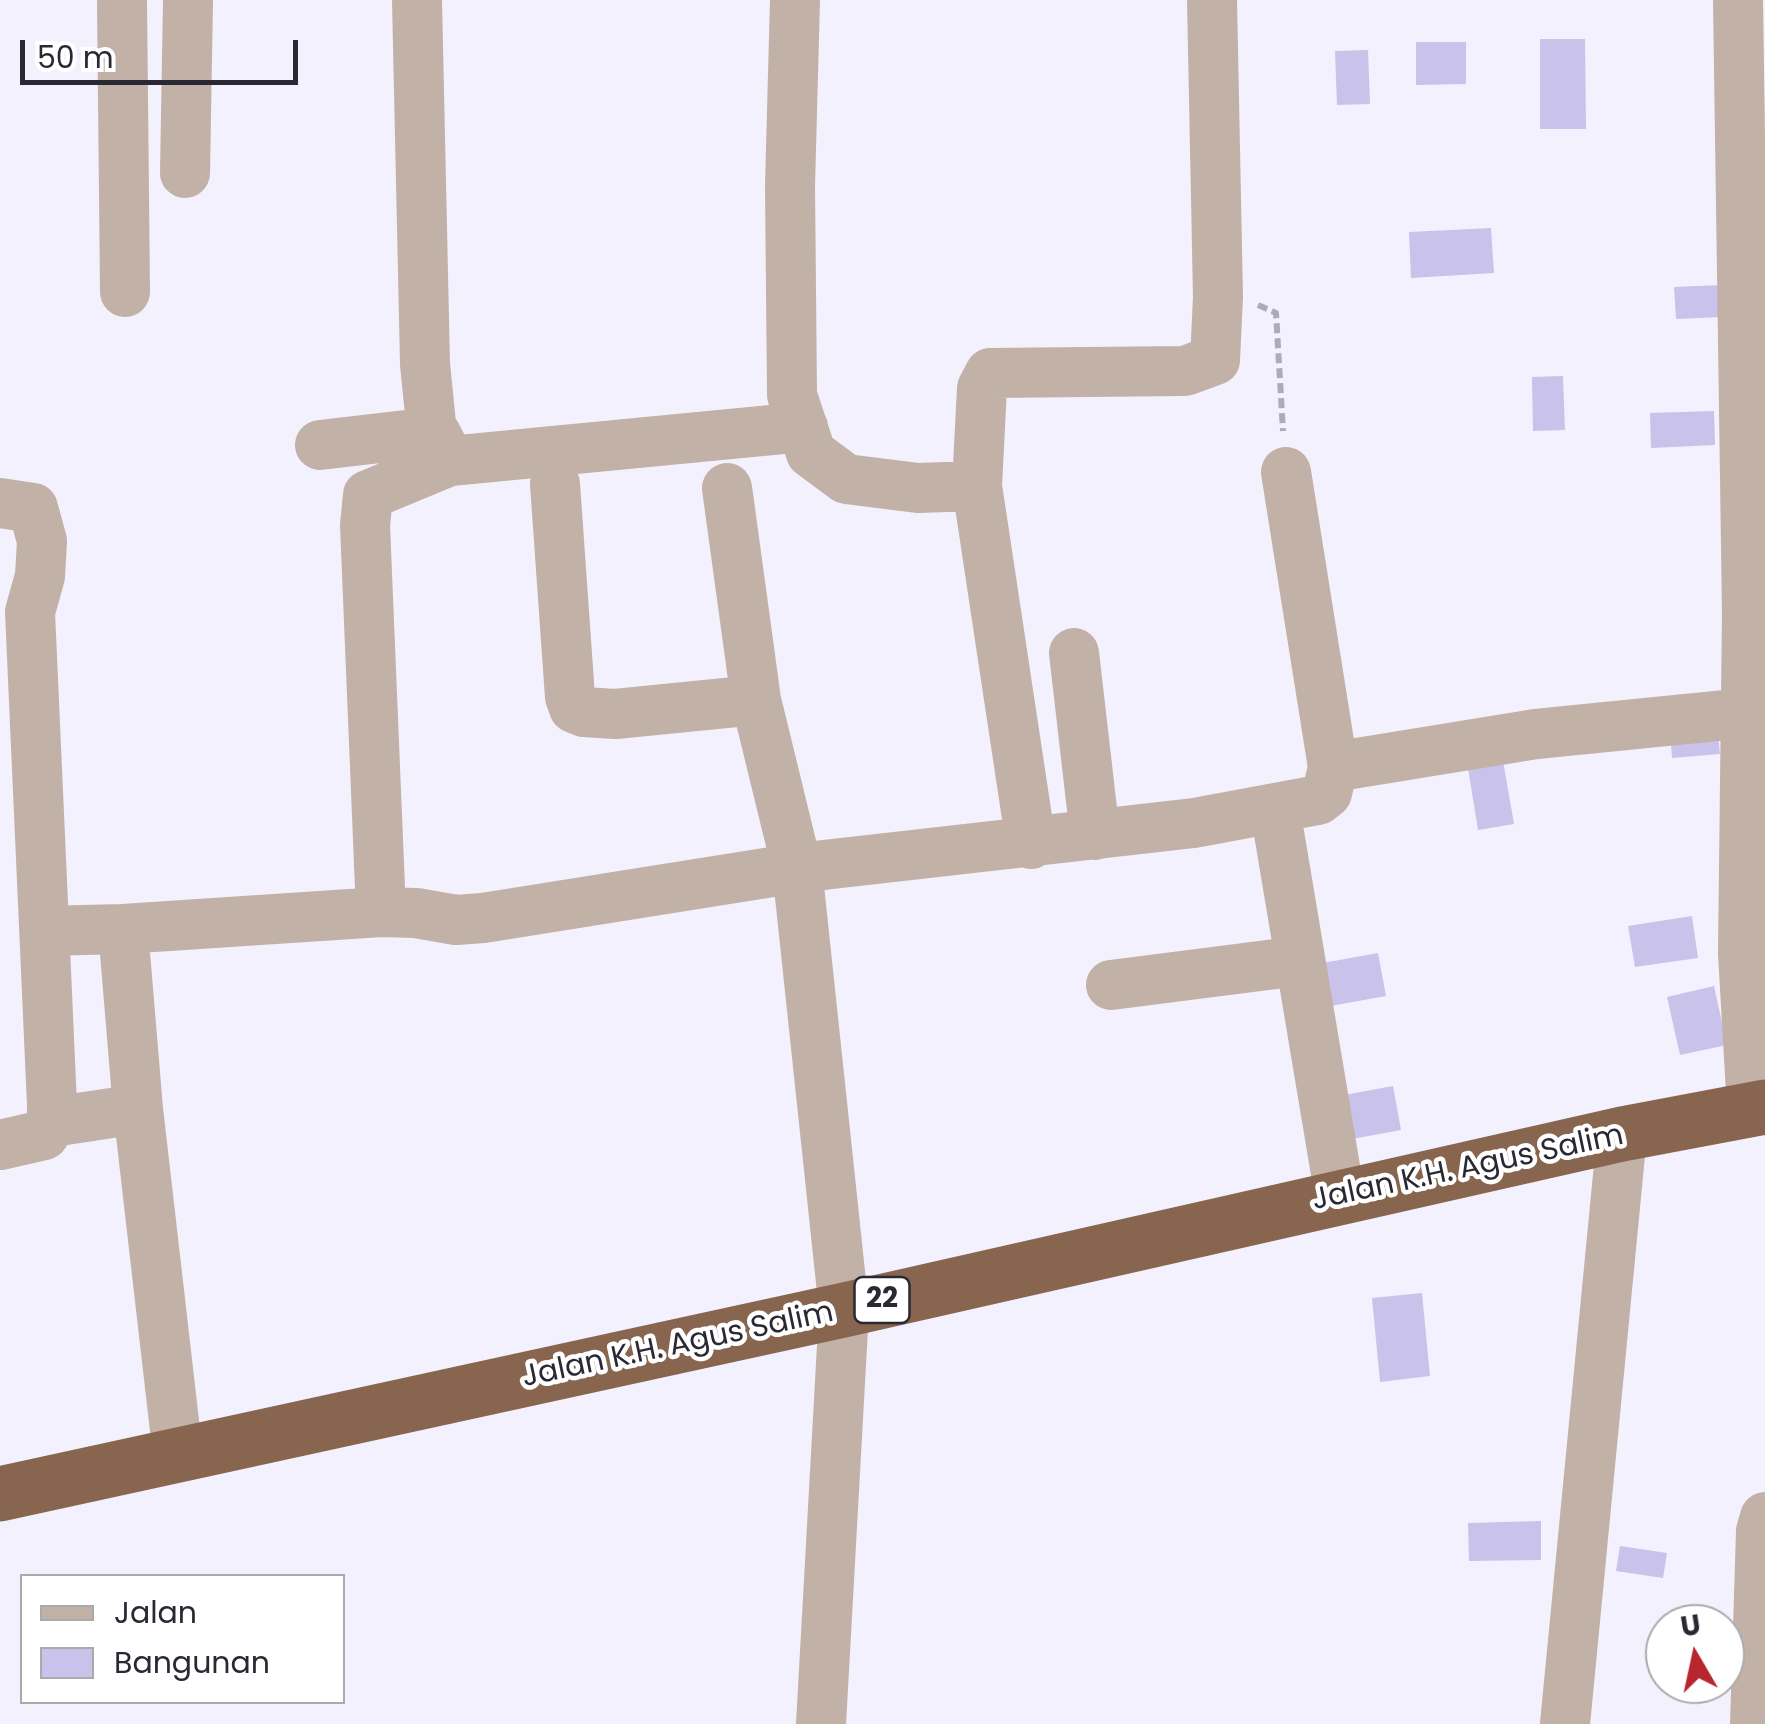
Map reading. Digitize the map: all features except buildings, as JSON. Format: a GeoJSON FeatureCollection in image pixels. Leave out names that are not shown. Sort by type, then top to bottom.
{"type":"FeatureCollection","features":[{"type":"Feature","properties":{"kind":"highway","name":"Jalan K.H. Agus Salim"},"geometry":{"type":"LineString","coordinates":[[0,1494],[844,1310],[1622,1134],[1758,1108]]}},
{"type":"Feature","properties":{"kind":"street"},"geometry":{"type":"LineString","coordinates":[[122,0],[125,292]]}},
{"type":"Feature","properties":{"kind":"street"},"geometry":{"type":"LineString","coordinates":[[185,173],[188,0]]}},
{"type":"Feature","properties":{"kind":"street"},"geometry":{"type":"LineString","coordinates":[[417,0],[425,364],[440,442]]}},
{"type":"Feature","properties":{"kind":"street"},"geometry":{"type":"LineString","coordinates":[[794,0],[792,396],[812,453],[846,480],[918,488],[976,486]]}},
{"type":"Feature","properties":{"kind":"street"},"geometry":{"type":"LineString","coordinates":[[1031,844],[976,486],[982,388],[990,373],[1185,371],[1215,360],[1218,298],[1212,0]]}},
{"type":"Feature","properties":{"kind":"street"},"geometry":{"type":"LineString","coordinates":[[1738,0],[1754,350],[1756,614],[1746,713],[1743,953],[1758,1108]]}},
{"type":"Feature","properties":{"kind":"street"},"geometry":{"type":"LineString","coordinates":[[320,445],[422,434],[440,442],[803,428]]}},
{"type":"Feature","properties":{"kind":"street"},"geometry":{"type":"LineString","coordinates":[[381,912],[365,525],[368,495],[440,442]]}},
{"type":"Feature","properties":{"kind":"street"},"geometry":{"type":"LineString","coordinates":[[45,931],[124,930],[381,912],[456,920],[482,918],[797,868],[1096,836],[1276,810],[1318,800],[1327,793],[1333,767],[1286,472]]}},
{"type":"Feature","properties":{"kind":"street"},"geometry":{"type":"LineString","coordinates":[[555,484],[570,697],[574,708],[615,714],[756,700]]}},
{"type":"Feature","properties":{"kind":"street"},"geometry":{"type":"LineString","coordinates":[[727,488],[756,700],[797,868],[844,1310],[821,1724]]}},
{"type":"Feature","properties":{"kind":"street"},"geometry":{"type":"LineString","coordinates":[[0,502],[33,508],[42,541],[40,576],[30,612],[52,1122],[44,1135],[0,1145]]}},
{"type":"Feature","properties":{"kind":"street"},"geometry":{"type":"LineString","coordinates":[[1074,654],[1096,836]]}},
{"type":"Feature","properties":{"kind":"street"},"geometry":{"type":"LineString","coordinates":[[1333,767],[1536,734],[1746,713]]}},
{"type":"Feature","properties":{"kind":"street"},"geometry":{"type":"LineString","coordinates":[[1276,810],[1340,1197]]}},
{"type":"Feature","properties":{"kind":"street"},"geometry":{"type":"LineString","coordinates":[[124,930],[138,1109],[178,1456]]}},
{"type":"Feature","properties":{"kind":"street"},"geometry":{"type":"LineString","coordinates":[[1111,984],[1300,961]]}},
{"type":"Feature","properties":{"kind":"street"},"geometry":{"type":"LineString","coordinates":[[52,1122],[138,1109]]}},
{"type":"Feature","properties":{"kind":"street"},"geometry":{"type":"LineString","coordinates":[[1564,1724],[1622,1134]]}},
{"type":"Feature","properties":{"kind":"street"},"geometry":{"type":"LineString","coordinates":[[1754,1724],[1760,1531],[1765,1517]]}},
{"type":"Feature","properties":{"kind":"path"},"geometry":{"type":"LineString","coordinates":[[1218,298],[1248,301],[1276,313],[1286,472]]}}]}
